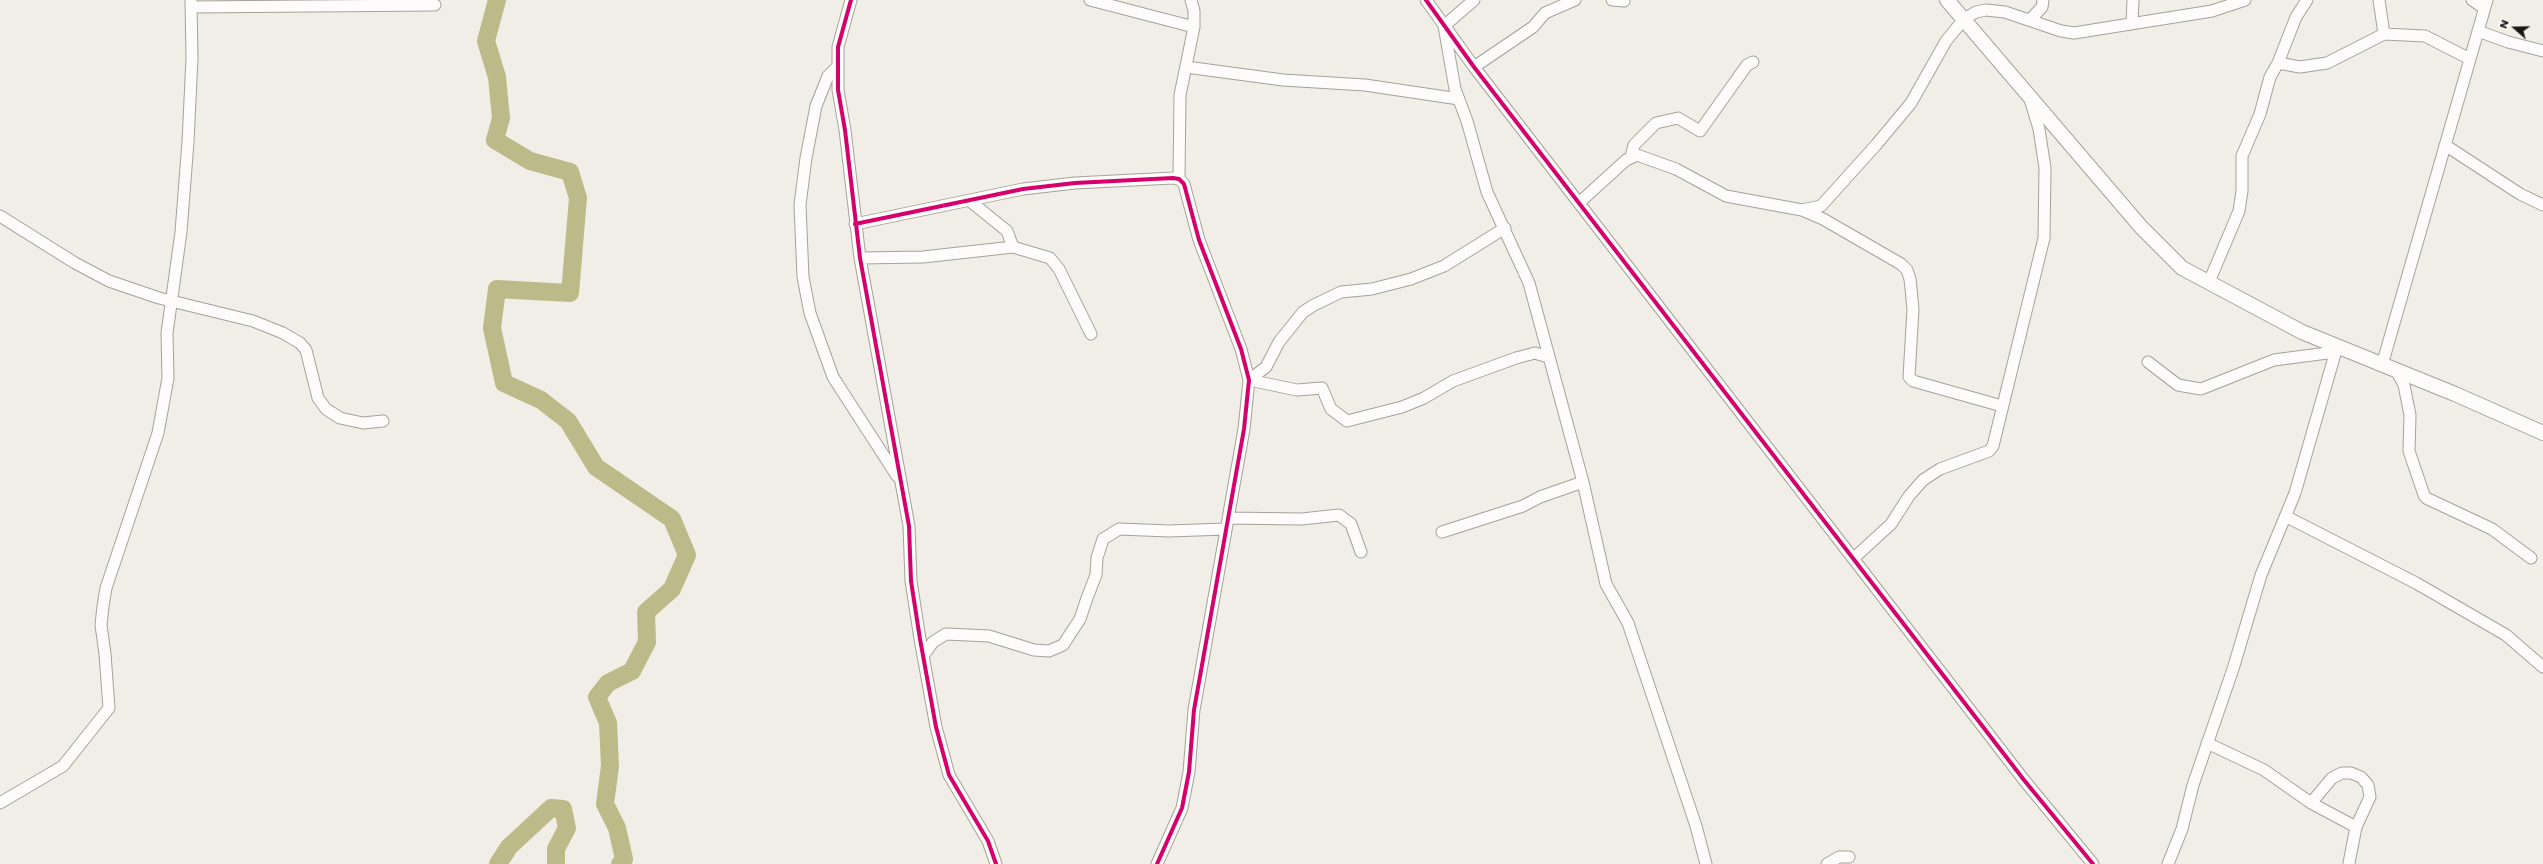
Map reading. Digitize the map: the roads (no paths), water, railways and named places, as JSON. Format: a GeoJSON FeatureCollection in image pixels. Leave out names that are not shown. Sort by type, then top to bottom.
{"type":"FeatureCollection","features":[{"type":"Feature","properties":{"kind":"main road"},"geometry":{"type":"LineString","coordinates":[[1947,0],[2030,99],[2141,227],[2182,268],[2336,350],[2389,367],[2543,433]]}},
{"type":"Feature","properties":{"kind":"street"},"geometry":{"type":"LineString","coordinates":[[851,0],[838,47],[838,90],[845,130],[860,258],[909,526],[912,581],[923,656],[936,728],[949,775],[988,841],[996,864]]}},
{"type":"Feature","properties":{"kind":"street"},"geometry":{"type":"LineString","coordinates":[[1090,0],[1194,27]]}},
{"type":"Feature","properties":{"kind":"street"},"geometry":{"type":"LineString","coordinates":[[1157,864],[1182,808],[1189,772],[1194,710],[1244,429],[1250,380],[1234,329],[1199,240],[1184,184],[1179,179],[1180,95],[1194,27],[1194,12],[1191,0]]}},
{"type":"Feature","properties":{"kind":"street"},"geometry":{"type":"LineString","coordinates":[[1426,0],[1474,67],[1580,202],[2046,808],[2093,864]]}},
{"type":"Feature","properties":{"kind":"street"},"geometry":{"type":"LineString","coordinates":[[1444,26],[1474,0]]}},
{"type":"Feature","properties":{"kind":"street"},"geometry":{"type":"LineString","coordinates":[[1474,67],[1533,27],[1545,13],[1559,5],[1575,0]]}},
{"type":"Feature","properties":{"kind":"street"},"geometry":{"type":"LineString","coordinates":[[1612,0],[1624,1]]}},
{"type":"Feature","properties":{"kind":"street"},"geometry":{"type":"LineString","coordinates":[[2030,20],[2042,7],[2043,0]]}},
{"type":"Feature","properties":{"kind":"street"},"geometry":{"type":"LineString","coordinates":[[2132,24],[2133,0]]}},
{"type":"Feature","properties":{"kind":"street"},"geometry":{"type":"LineString","coordinates":[[1802,210],[1821,206],[1876,145],[1911,103],[1946,41],[1964,19],[1976,12],[1986,10],[2005,12],[2061,31],[2074,33],[2212,11],[2245,0]]}},
{"type":"Feature","properties":{"kind":"street"},"geometry":{"type":"LineString","coordinates":[[2209,282],[2239,211],[2242,191],[2242,156],[2260,114],[2270,77],[2278,63],[2296,17],[2307,0]]}},
{"type":"Feature","properties":{"kind":"street"},"geometry":{"type":"LineString","coordinates":[[2379,0],[2384,34]]}},
{"type":"Feature","properties":{"kind":"street"},"geometry":{"type":"LineString","coordinates":[[2472,0],[2485,4],[2445,145],[2389,367],[2404,385],[2410,415],[2409,451],[2426,498],[2492,529],[2531,558]]}},
{"type":"Feature","properties":{"kind":"street"},"geometry":{"type":"LineString","coordinates":[[0,803],[63,766],[109,708],[106,654],[101,625],[102,606],[106,588],[158,433],[168,378],[167,333],[170,300],[181,232],[188,142],[192,58],[191,4],[435,5]]}},
{"type":"Feature","properties":{"kind":"street"},"geometry":{"type":"LineString","coordinates":[[1444,26],[1451,72],[1487,192],[1529,282],[1548,357],[1583,482],[1606,584],[1628,623],[1693,819],[1706,864]]}},
{"type":"Feature","properties":{"kind":"street"},"geometry":{"type":"LineString","coordinates":[[2478,30],[2508,42],[2543,52]]}},
{"type":"Feature","properties":{"kind":"street"},"geometry":{"type":"LineString","coordinates":[[2278,63],[2300,67],[2327,63],[2384,34],[2425,36],[2470,59]]}},
{"type":"Feature","properties":{"kind":"street"},"geometry":{"type":"LineString","coordinates":[[1580,202],[1631,156],[1634,145],[1656,123],[1678,118],[1700,131],[1747,65],[1753,62]]}},
{"type":"Feature","properties":{"kind":"street"},"geometry":{"type":"LineString","coordinates":[[838,67],[828,76],[816,106],[806,158],[800,205],[803,277],[810,313],[833,377],[900,482]]}},
{"type":"Feature","properties":{"kind":"street"},"geometry":{"type":"LineString","coordinates":[[1186,68],[1283,80],[1364,85],[1459,99]]}},
{"type":"Feature","properties":{"kind":"street"},"geometry":{"type":"LineString","coordinates":[[1854,558],[1891,524],[1909,496],[1923,480],[1940,469],[1989,451],[1996,439],[2002,406],[2044,238],[2045,168],[2039,129],[2030,99]]}},
{"type":"Feature","properties":{"kind":"street"},"geometry":{"type":"LineString","coordinates":[[2445,145],[2520,194],[2543,205]]}},
{"type":"Feature","properties":{"kind":"street"},"geometry":{"type":"LineString","coordinates":[[1631,156],[1643,156],[1676,169],[1726,196],[1742,201],[1802,210],[1901,264],[1907,270],[1910,279],[1913,308],[1910,377],[1913,381],[2002,406]]}},
{"type":"Feature","properties":{"kind":"street"},"geometry":{"type":"LineString","coordinates":[[855,224],[1023,189],[1075,183],[1179,179]]}},
{"type":"Feature","properties":{"kind":"street"},"geometry":{"type":"LineString","coordinates":[[970,201],[1007,231],[1013,247]]}},
{"type":"Feature","properties":{"kind":"street"},"geometry":{"type":"LineString","coordinates":[[0,216],[76,263],[109,281],[136,291],[253,321],[295,340],[306,350],[318,398],[326,409],[340,418],[363,423],[383,421]]}},
{"type":"Feature","properties":{"kind":"street"},"geometry":{"type":"LineString","coordinates":[[1250,380],[1266,367],[1279,342],[1303,312],[1314,305],[1341,292],[1372,289],[1444,266],[1505,228]]}},
{"type":"Feature","properties":{"kind":"street"},"geometry":{"type":"LineString","coordinates":[[860,258],[923,257],[1013,247],[1050,258],[1059,269],[1090,334]]}},
{"type":"Feature","properties":{"kind":"street"},"geometry":{"type":"LineString","coordinates":[[2148,362],[2178,385],[2201,389],[2274,360],[2336,350],[2287,517],[2261,575],[2233,669],[2207,743],[2182,829],[2168,864]]}},
{"type":"Feature","properties":{"kind":"street"},"geometry":{"type":"LineString","coordinates":[[1250,380],[1297,390],[1322,388],[1331,409],[1347,421],[1402,407],[1424,398],[1453,380],[1516,358],[1535,353],[1548,357]]}},
{"type":"Feature","properties":{"kind":"street"},"geometry":{"type":"LineString","coordinates":[[1442,532],[1523,506],[1540,497],[1583,482]]}},
{"type":"Feature","properties":{"kind":"street"},"geometry":{"type":"LineString","coordinates":[[1228,518],[1302,519],[1339,515],[1351,524],[1361,552]]}},
{"type":"Feature","properties":{"kind":"street"},"geometry":{"type":"LineString","coordinates":[[2287,517],[2416,583],[2506,635],[2543,667]]}},
{"type":"Feature","properties":{"kind":"street"},"geometry":{"type":"LineString","coordinates":[[923,656],[933,642],[946,634],[989,636],[1034,650],[1049,651],[1063,645],[1080,619],[1096,575],[1097,558],[1103,539],[1119,529],[1226,529]]}},
{"type":"Feature","properties":{"kind":"street"},"geometry":{"type":"LineString","coordinates":[[2207,743],[2264,770],[2311,803],[2356,826]]}},
{"type":"Feature","properties":{"kind":"street"},"geometry":{"type":"LineString","coordinates":[[2311,803],[2332,778],[2342,773],[2351,773],[2361,777],[2368,785],[2370,797],[2356,826],[2349,863]]}},
{"type":"Feature","properties":{"kind":"street"},"geometry":{"type":"LineString","coordinates":[[1827,864],[1838,857],[1849,857]]}},
{"type":"Feature","properties":{"kind":"waterway"},"geometry":{"type":"LineString","coordinates":[[497,0],[486,41],[497,77],[501,118],[495,140],[530,161],[570,172],[578,198],[570,293],[497,289],[492,328],[504,383],[541,400],[568,421],[596,467],[672,519],[687,555],[672,589],[646,612],[647,642],[632,671],[608,683],[597,697],[608,723],[610,766],[605,804],[617,828],[624,859],[620,864]]}},
{"type":"Feature","properties":{"kind":"waterway"},"geometry":{"type":"LineString","coordinates":[[498,864],[509,847],[551,808],[563,809],[567,828],[556,849],[556,864]]}}]}
